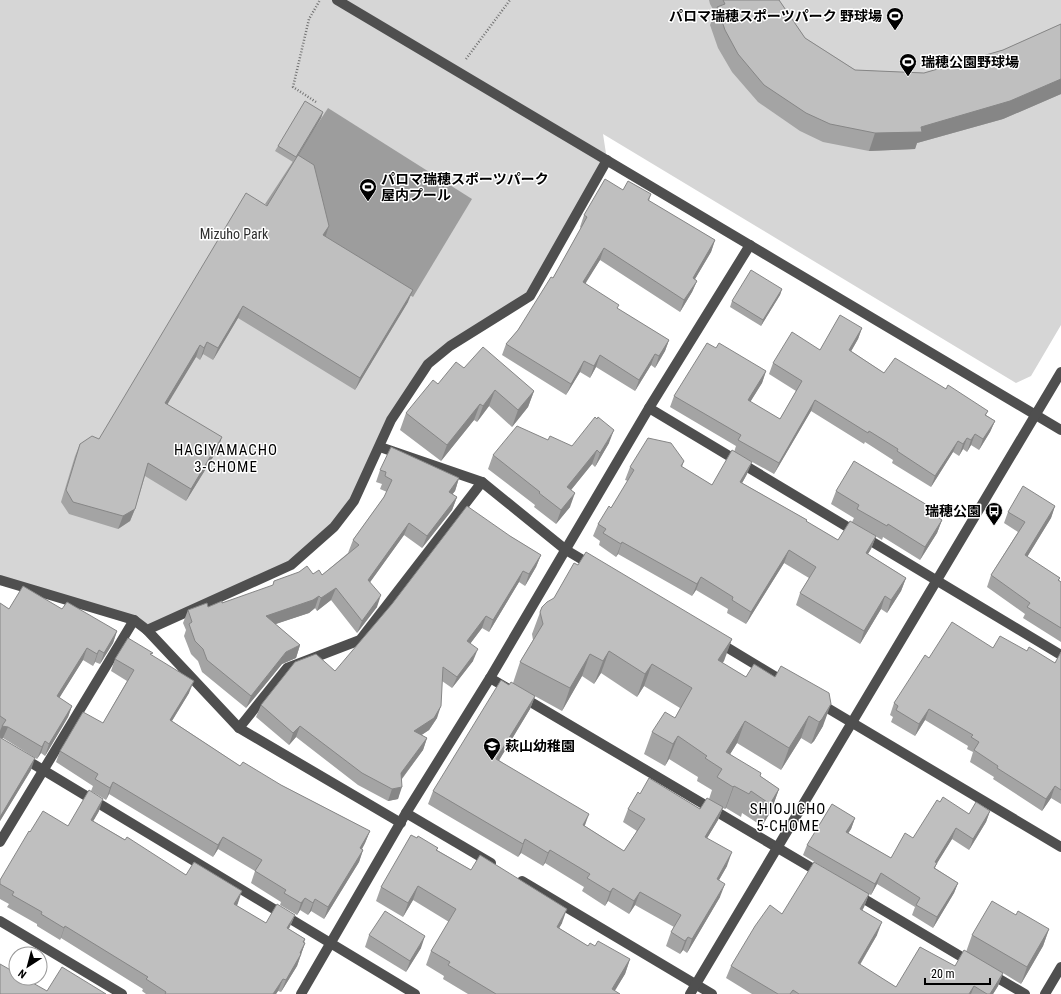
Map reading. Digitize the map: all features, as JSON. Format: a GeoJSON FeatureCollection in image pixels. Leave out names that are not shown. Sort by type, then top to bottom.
{"type":"FeatureCollection","features":[{"type":"Feature","properties":{"kind":"street"},"geometry":{"type":"LineString","coordinates":[[337,0],[1061,430]]}},
{"type":"Feature","properties":{"kind":"street"},"geometry":{"type":"LineString","coordinates":[[147,630],[291,565],[334,527],[354,502],[391,420],[428,364],[450,346],[530,296],[608,160]]}},
{"type":"Feature","properties":{"kind":"street"},"geometry":{"type":"LineString","coordinates":[[300,994],[406,813],[490,678],[649,408],[750,245]]}},
{"type":"Feature","properties":{"kind":"street"},"geometry":{"type":"LineString","coordinates":[[690,994],[1061,372]]}},
{"type":"Feature","properties":{"kind":"street"},"geometry":{"type":"LineString","coordinates":[[649,408],[1061,655]]}},
{"type":"Feature","properties":{"kind":"street"},"geometry":{"type":"LineString","coordinates":[[380,447],[482,482],[566,550],[600,570]]}},
{"type":"Feature","properties":{"kind":"street"},"geometry":{"type":"LineString","coordinates":[[239,728],[287,668],[360,640],[482,482]]}},
{"type":"Feature","properties":{"kind":"street"},"geometry":{"type":"LineString","coordinates":[[0,580],[134,620],[147,630],[239,728],[401,823]]}},
{"type":"Feature","properties":{"kind":"street"},"geometry":{"type":"LineString","coordinates":[[0,842],[134,620]]}},
{"type":"Feature","properties":{"kind":"street"},"geometry":{"type":"LineString","coordinates":[[709,636],[797,690]]}},
{"type":"Feature","properties":{"kind":"street"},"geometry":{"type":"LineString","coordinates":[[490,678],[832,880]]}},
{"type":"Feature","properties":{"kind":"street"},"geometry":{"type":"LineString","coordinates":[[811,698],[1061,847]]}},
{"type":"Feature","properties":{"kind":"street"},"geometry":{"type":"LineString","coordinates":[[0,744],[415,994]]}},
{"type":"Feature","properties":{"kind":"street"},"geometry":{"type":"LineString","coordinates":[[406,813],[500,869]]}},
{"type":"Feature","properties":{"kind":"street"},"geometry":{"type":"LineString","coordinates":[[514,877],[712,994]]}},
{"type":"Feature","properties":{"kind":"street"},"geometry":{"type":"LineString","coordinates":[[846,888],[1025,994]]}},
{"type":"Feature","properties":{"kind":"street"},"geometry":{"type":"LineString","coordinates":[[0,921],[122,994]]}},
{"type":"Feature","properties":{"kind":"street"},"geometry":{"type":"LineString","coordinates":[[1045,994],[1061,967]]}},
{"type":"Feature","properties":{"kind":"path"},"geometry":{"type":"LineString","coordinates":[[316,102],[293,87],[309,19],[320,0]]}},
{"type":"Feature","properties":{"kind":"path"},"geometry":{"type":"LineString","coordinates":[[457,71],[510,0]]}},
{"type":"Feature","properties":{"kind":"green space","name":"Mizuho Park"},"geometry":{"type":"Polygon","coordinates":[[[0,0],[1061,0],[1061,325],[1031,376],[1016,383],[603,134],[607,160],[530,296],[450,346],[411,388],[354,501],[291,565],[147,630],[0,580],[0,0]]]}},
{"type":"Feature","properties":{"kind":"shaded area","name":"パロマ瑞穂スポーツパーク 屋内プール"},"geometry":{"type":"Polygon","coordinates":[[[328,108],[472,199],[413,297],[265,204],[328,108]]]}},
{"type":"Feature","properties":{"kind":"building"},"geometry":{"type":"Polygon","coordinates":[[[723,0],[779,0],[805,38],[855,70],[924,73],[1003,50],[1061,24],[1061,79],[1010,101],[921,127],[922,132],[875,133],[830,124],[806,113],[764,85],[738,54],[725,30],[717,7],[725,4],[723,0]]]}},
{"type":"Feature","properties":{"kind":"building"},"geometry":{"type":"Polygon","coordinates":[[[305,101],[323,112],[296,157],[278,146],[305,101]]]}},
{"type":"Feature","properties":{"kind":"building"},"geometry":{"type":"Polygon","coordinates":[[[298,155],[314,165],[329,226],[323,235],[413,290],[360,378],[243,306],[218,348],[207,342],[204,348],[200,345],[165,403],[222,437],[191,489],[148,463],[135,509],[123,516],[73,502],[66,490],[80,444],[92,436],[99,439],[246,193],[267,206],[298,155]]]}},
{"type":"Feature","properties":{"kind":"building"},"geometry":{"type":"Polygon","coordinates":[[[605,179],[623,190],[628,181],[651,194],[648,200],[715,240],[693,278],[697,281],[684,300],[604,248],[583,282],[619,305],[617,308],[669,340],[659,356],[655,354],[639,380],[600,355],[594,366],[584,361],[571,384],[506,344],[518,330],[551,277],[553,278],[587,217],[584,215],[605,179]]]}},
{"type":"Feature","properties":{"kind":"building"},"geometry":{"type":"Polygon","coordinates":[[[751,270],[782,289],[763,320],[732,301],[751,270]]]}},
{"type":"Feature","properties":{"kind":"building"},"geometry":{"type":"Polygon","coordinates":[[[840,315],[862,328],[849,350],[884,373],[895,358],[946,389],[948,385],[988,411],[985,415],[995,421],[983,439],[975,434],[971,440],[967,438],[963,444],[958,441],[935,476],[897,451],[898,449],[869,431],[868,433],[815,400],[779,463],[738,440],[741,435],[674,396],[707,343],[716,348],[719,343],[766,371],[748,400],[780,419],[802,381],[773,363],[792,332],[820,350],[840,315]]]}},
{"type":"Feature","properties":{"kind":"building"},"geometry":{"type":"Polygon","coordinates":[[[483,347],[534,391],[518,410],[495,390],[483,406],[480,404],[447,445],[406,413],[433,380],[438,384],[456,362],[464,368],[483,347]]]}},
{"type":"Feature","properties":{"kind":"building"},"geometry":{"type":"Polygon","coordinates":[[[595,417],[597,419],[598,417],[614,430],[600,453],[597,450],[567,487],[575,493],[561,510],[493,455],[517,426],[548,440],[550,436],[572,446],[595,417]]]}},
{"type":"Feature","properties":{"kind":"building"},"geometry":{"type":"Polygon","coordinates":[[[648,438],[671,443],[684,461],[681,466],[712,485],[732,450],[752,462],[740,482],[807,520],[806,521],[838,540],[850,521],[876,536],[866,553],[906,578],[891,600],[885,596],[864,631],[800,593],[816,567],[789,550],[751,612],[732,600],[733,597],[701,577],[697,584],[622,542],[621,544],[603,533],[606,529],[598,524],[609,506],[611,508],[634,470],[630,467],[648,438]]]}},
{"type":"Feature","properties":{"kind":"building"},"geometry":{"type":"Polygon","coordinates":[[[391,447],[459,478],[449,492],[457,497],[427,536],[409,523],[368,580],[381,595],[362,621],[336,588],[321,598],[319,596],[313,600],[266,616],[300,645],[286,652],[251,696],[207,660],[203,649],[195,641],[189,624],[192,622],[188,610],[207,603],[208,607],[222,601],[222,603],[273,585],[274,581],[299,572],[307,566],[313,574],[319,570],[322,575],[359,545],[353,540],[384,497],[392,480],[385,476],[386,472],[380,470],[391,447]]]}},
{"type":"Feature","properties":{"kind":"building"},"geometry":{"type":"Polygon","coordinates":[[[854,461],[937,511],[935,515],[942,520],[925,547],[888,524],[887,526],[857,509],[859,505],[836,491],[854,461]]]}},
{"type":"Feature","properties":{"kind":"building"},"geometry":{"type":"Polygon","coordinates":[[[1023,486],[1055,506],[1025,555],[1060,578],[1058,580],[1061,582],[1061,628],[1027,607],[1030,603],[991,575],[1025,522],[1008,512],[1023,486]]]}},
{"type":"Feature","properties":{"kind":"building"},"geometry":{"type":"Polygon","coordinates":[[[467,506],[510,536],[541,555],[529,574],[523,571],[493,620],[486,616],[467,641],[478,649],[457,677],[443,667],[441,706],[434,718],[414,731],[427,738],[401,773],[402,787],[392,789],[362,773],[300,726],[293,733],[261,705],[295,662],[316,654],[335,671],[392,604],[467,506]]]}},
{"type":"Feature","properties":{"kind":"building"},"geometry":{"type":"Polygon","coordinates":[[[586,552],[732,639],[718,660],[746,677],[754,664],[775,677],[781,666],[829,693],[831,704],[822,719],[819,722],[809,716],[789,748],[745,721],[726,752],[761,773],[760,776],[779,789],[770,804],[751,791],[749,794],[734,786],[733,787],[717,777],[722,769],[705,758],[707,756],[678,736],[673,744],[652,732],[665,712],[675,718],[692,688],[652,664],[645,674],[609,651],[603,661],[590,654],[570,688],[520,662],[543,624],[540,612],[542,607],[554,598],[574,563],[578,565],[586,552]]]}},
{"type":"Feature","properties":{"kind":"building"},"geometry":{"type":"Polygon","coordinates":[[[23,586],[62,609],[67,602],[117,631],[104,653],[99,650],[97,654],[87,648],[57,696],[72,706],[49,744],[45,741],[42,747],[8,727],[2,726],[6,720],[0,716],[0,603],[9,609],[23,586]]]}},
{"type":"Feature","properties":{"kind":"building"},"geometry":{"type":"Polygon","coordinates":[[[952,622],[993,648],[1000,636],[1027,651],[1029,647],[1055,663],[1061,652],[1061,790],[1055,786],[1046,799],[997,768],[998,766],[974,750],[979,742],[971,737],[973,735],[929,709],[919,724],[896,710],[898,706],[894,703],[925,655],[929,658],[952,622]]]}},
{"type":"Feature","properties":{"kind":"building"},"geometry":{"type":"Polygon","coordinates":[[[128,638],[153,653],[150,654],[194,681],[170,720],[240,766],[243,762],[281,785],[370,831],[360,848],[363,850],[328,907],[315,899],[313,903],[305,898],[301,903],[284,893],[286,890],[255,871],[262,860],[223,837],[218,845],[113,782],[110,788],[95,779],[98,774],[60,751],[83,712],[103,723],[134,670],[115,659],[128,638]]]}},
{"type":"Feature","properties":{"kind":"building"},"geometry":{"type":"Polygon","coordinates":[[[501,680],[509,685],[511,682],[535,696],[496,759],[589,814],[583,825],[624,851],[645,819],[628,809],[638,792],[640,794],[649,778],[700,809],[707,798],[723,807],[705,837],[732,852],[717,879],[725,884],[692,939],[688,937],[685,941],[671,932],[681,915],[640,892],[634,901],[613,888],[610,892],[587,878],[590,874],[550,850],[548,853],[525,839],[523,844],[433,791],[501,680]]]}},
{"type":"Feature","properties":{"kind":"building"},"geometry":{"type":"Polygon","coordinates":[[[0,736],[35,758],[0,817],[0,736]]]}},
{"type":"Feature","properties":{"kind":"building"},"geometry":{"type":"Polygon","coordinates":[[[89,790],[103,799],[91,820],[125,840],[127,837],[186,875],[194,862],[242,891],[234,904],[266,923],[277,904],[295,915],[287,928],[305,939],[303,942],[305,943],[300,953],[301,954],[286,980],[283,979],[273,994],[165,994],[166,992],[146,979],[148,977],[65,926],[64,928],[41,914],[42,912],[12,895],[14,892],[0,884],[0,880],[29,831],[30,832],[43,811],[68,826],[89,790]]]}},
{"type":"Feature","properties":{"kind":"building"},"geometry":{"type":"Polygon","coordinates":[[[943,797],[969,814],[976,802],[990,811],[973,839],[956,828],[935,862],[937,863],[934,868],[958,883],[937,917],[916,905],[920,898],[881,873],[875,884],[807,845],[832,804],[855,818],[846,832],[891,858],[905,833],[913,838],[937,800],[940,802],[943,797]]]}},
{"type":"Feature","properties":{"kind":"building"},"geometry":{"type":"Polygon","coordinates":[[[411,835],[417,838],[418,836],[438,848],[436,850],[471,870],[480,855],[567,909],[557,927],[588,946],[590,943],[595,946],[598,941],[630,959],[612,989],[620,994],[496,994],[448,965],[450,962],[431,951],[456,909],[418,886],[408,903],[381,887],[411,835]]]}},
{"type":"Feature","properties":{"kind":"building"},"geometry":{"type":"Polygon","coordinates":[[[814,862],[869,894],[860,909],[882,922],[858,963],[896,987],[920,947],[955,966],[964,950],[1003,973],[990,994],[987,994],[974,986],[969,994],[799,994],[793,990],[790,994],[778,994],[731,966],[755,926],[770,905],[782,914],[814,862]]]}},
{"type":"Feature","properties":{"kind":"building"},"geometry":{"type":"Polygon","coordinates":[[[992,901],[1016,915],[1018,911],[1049,929],[1027,967],[972,935],[992,901]]]}},
{"type":"Feature","properties":{"kind":"building"},"geometry":{"type":"Polygon","coordinates":[[[385,911],[425,936],[410,961],[369,935],[385,911]]]}},
{"type":"Feature","properties":{"kind":"building"},"geometry":{"type":"Polygon","coordinates":[[[0,964],[8,968],[8,986],[38,986],[47,991],[62,967],[106,994],[0,994],[0,964]]]}},
{"type":"Feature","properties":{"kind":"place","name":"パロマ瑞穂スポーツパーク 野球場"},"geometry":{"type":"Point","coordinates":[895,31]}},
{"type":"Feature","properties":{"kind":"place","name":"瑞穂公園野球場"},"geometry":{"type":"Point","coordinates":[908,77]}},
{"type":"Feature","properties":{"kind":"place","name":"パロマ瑞穂スポーツパーク 屋内プール"},"geometry":{"type":"Point","coordinates":[368,202]}},
{"type":"Feature","properties":{"kind":"place","name":"瑞穂公園"},"geometry":{"type":"Point","coordinates":[994,526]}},
{"type":"Feature","properties":{"kind":"place","name":"萩山幼稚園"},"geometry":{"type":"Point","coordinates":[492,761]}},
{"type":"Feature","properties":{"kind":"district","name":"HAGIYAMACHO 3-CHOME"},"geometry":{"type":"Point","coordinates":[226,458]}},
{"type":"Feature","properties":{"kind":"district","name":"SHIOJICHO 5-CHOME"},"geometry":{"type":"Point","coordinates":[788,818]}}]}
